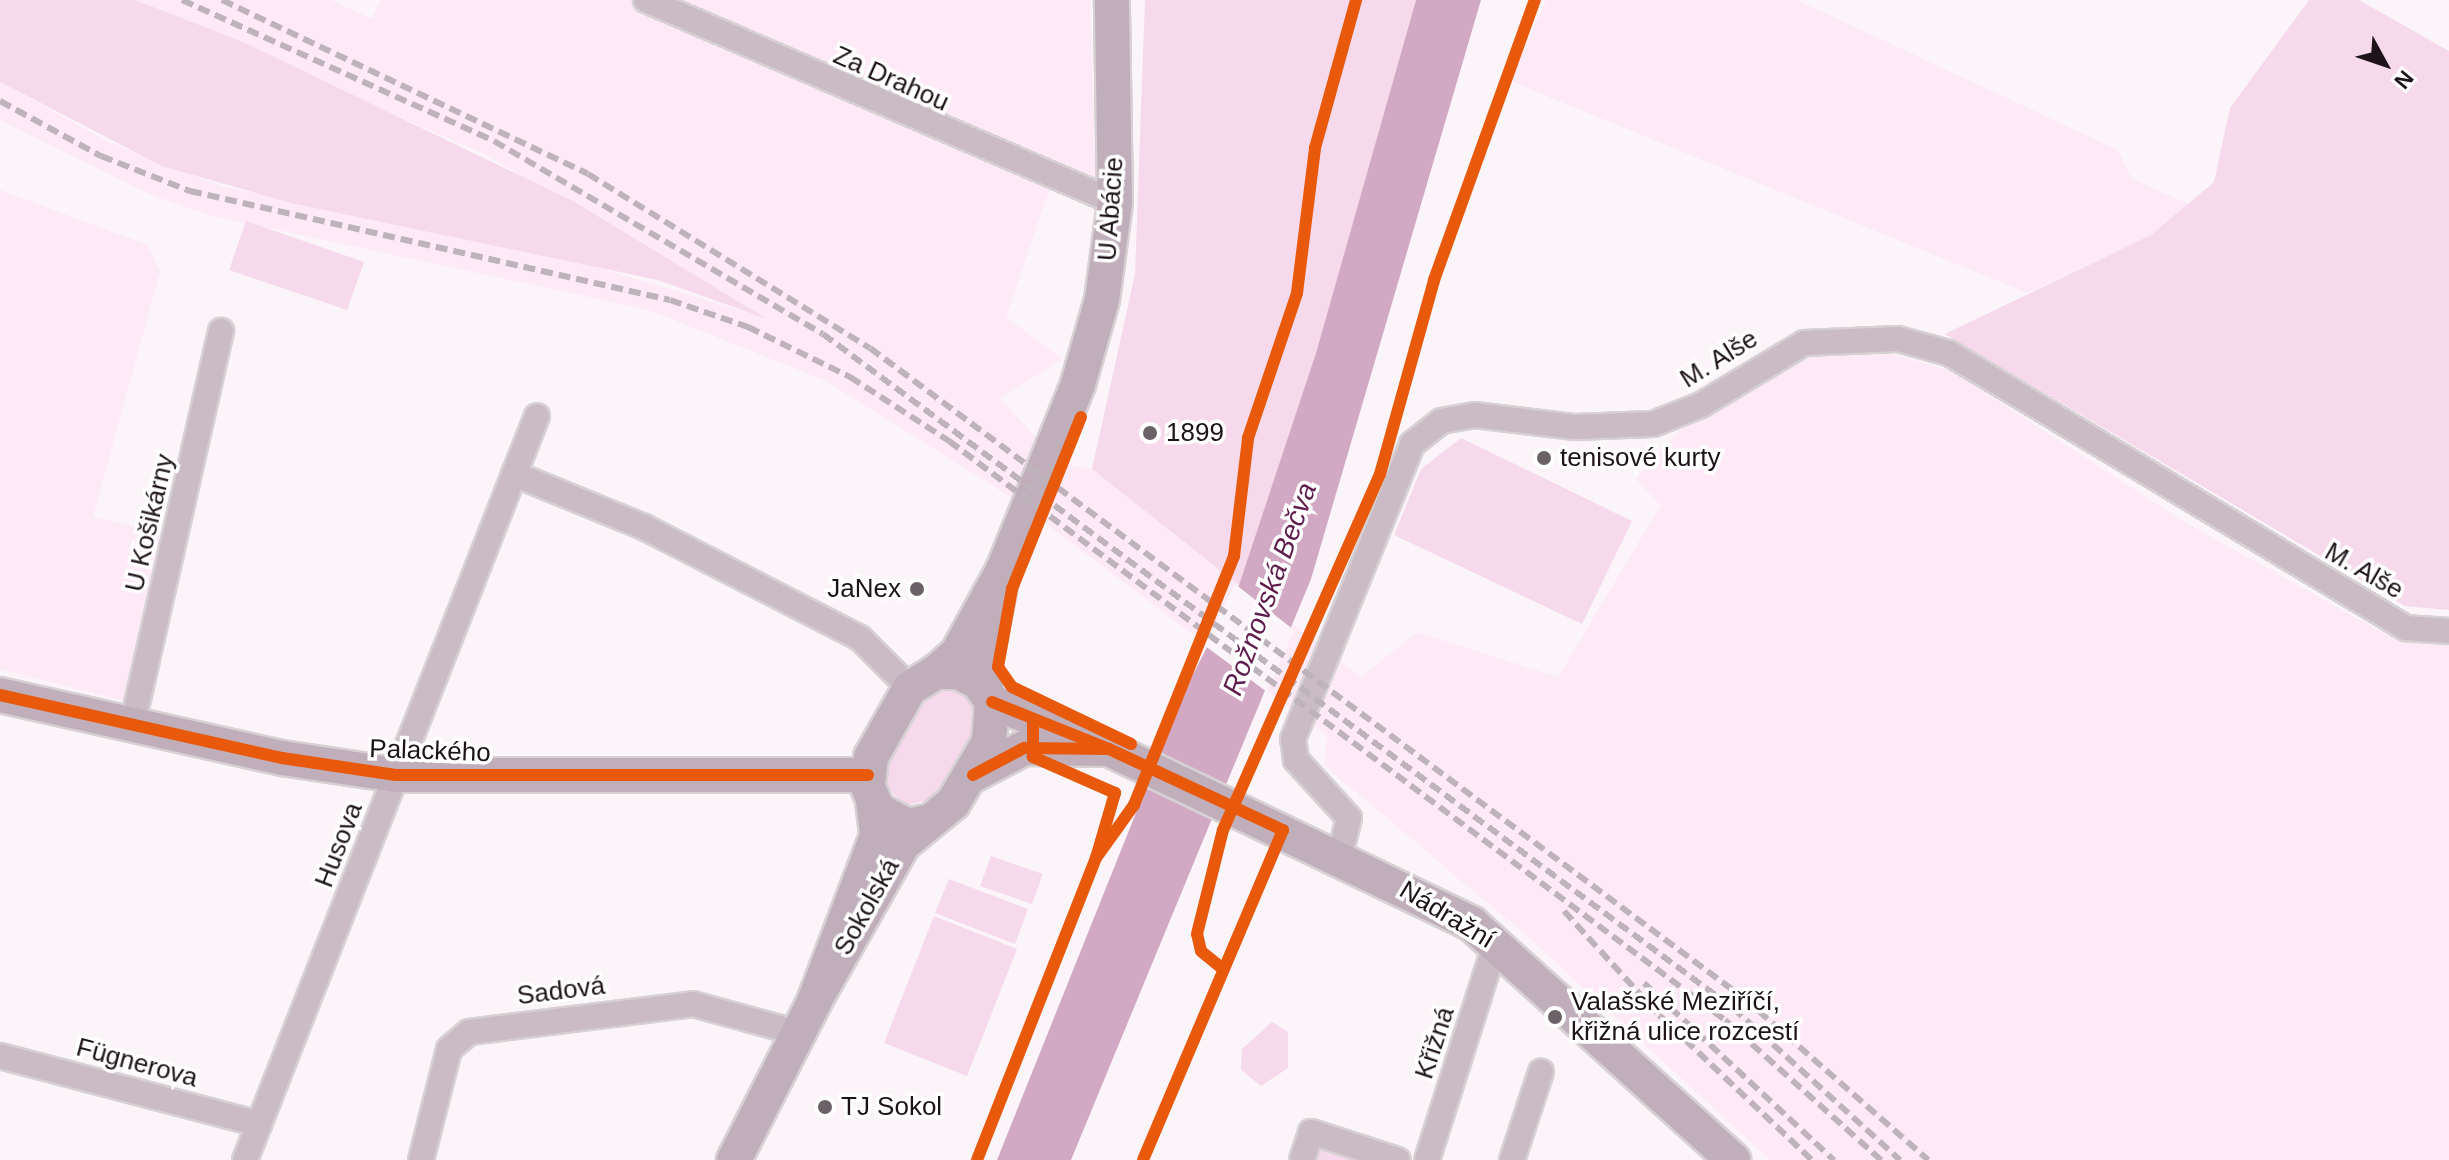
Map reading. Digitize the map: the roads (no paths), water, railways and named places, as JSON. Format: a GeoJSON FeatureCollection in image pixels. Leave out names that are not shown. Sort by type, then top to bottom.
{"type":"FeatureCollection","features":[{"type":"Feature","properties":{"kind":"main road","name":"U Abácie"},"geometry":{"type":"LineString","coordinates":[[1067,413],[1102,300],[1115,202],[1112,0]]}},
{"type":"Feature","properties":{"kind":"main road","name":"Sokolská"},"geometry":{"type":"LineString","coordinates":[[814,1002],[877,836],[870,788],[883,724],[923,680],[957,654],[1003,570],[1067,413]]}},
{"type":"Feature","properties":{"kind":"main road","name":"Sokolská"},"geometry":{"type":"LineString","coordinates":[[734,1160],[814,1002],[889,865],[973,775],[993,730],[984,667],[1003,570]]}},
{"type":"Feature","properties":{"kind":"main road"},"geometry":{"type":"LineString","coordinates":[[923,680],[968,676],[989,697]]}},
{"type":"Feature","properties":{"kind":"main road","name":"Palackého"},"geometry":{"type":"LineString","coordinates":[[0,695],[132,726],[396,775],[870,788]]}},
{"type":"Feature","properties":{"kind":"main road","name":"Nádražní"},"geometry":{"type":"LineString","coordinates":[[989,697],[1118,752],[1339,858],[1496,942],[1733,1160]]}},
{"type":"Feature","properties":{"kind":"main road","name":"Nádražní"},"geometry":{"type":"LineString","coordinates":[[973,775],[1024,748],[1118,752]]}},
{"type":"Feature","properties":{"kind":"main road","name":"Sokolská"},"geometry":{"type":"LineString","coordinates":[[870,788],[898,823],[929,821]]}},
{"type":"Feature","properties":{"kind":"street","name":"Za Drahou"},"geometry":{"type":"LineString","coordinates":[[646,0],[1115,202]]}},
{"type":"Feature","properties":{"kind":"street","name":"U Košikárny"},"geometry":{"type":"LineString","coordinates":[[132,726],[221,331]]}},
{"type":"Feature","properties":{"kind":"street","name":"M. Alše"},"geometry":{"type":"LineString","coordinates":[[1339,858],[1349,818],[1296,760],[1293,739],[1412,444],[1441,421],[1474,415],[1575,427],[1653,424],[1701,405],[1804,343],[1898,339],[1949,353],[2406,628],[2449,631]]}},
{"type":"Feature","properties":{"kind":"street","name":"Husova"},"geometry":{"type":"LineString","coordinates":[[245,1160],[537,416]]}},
{"type":"Feature","properties":{"kind":"street"},"geometry":{"type":"LineString","coordinates":[[514,474],[644,527],[860,638],[923,680]]}},
{"type":"Feature","properties":{"kind":"street","name":"Křižná"},"geometry":{"type":"LineString","coordinates":[[1427,1160],[1496,942]]}},
{"type":"Feature","properties":{"kind":"street","name":"Sadová"},"geometry":{"type":"LineString","coordinates":[[421,1160],[449,1049],[469,1032],[693,1004],[798,1033]]}},
{"type":"Feature","properties":{"kind":"street","name":"Fügnerova"},"geometry":{"type":"LineString","coordinates":[[0,1056],[259,1124]]}},
{"type":"Feature","properties":{"kind":"street"},"geometry":{"type":"LineString","coordinates":[[1512,1160],[1541,1072]]}},
{"type":"Feature","properties":{"kind":"street"},"geometry":{"type":"LineString","coordinates":[[1302,1160],[1311,1132],[1398,1160]]}},
{"type":"Feature","properties":{"kind":"water","name":"Rožnovská Bečva"},"geometry":{"type":"Polygon","coordinates":[[[1416,0],[1481,0],[1311,579],[1071,1160],[997,1160],[1186,688],[1239,585],[1316,353],[1416,0]]]}},
{"type":"Feature","properties":{"kind":"railway"},"geometry":{"type":"LineString","coordinates":[[182,0],[494,141],[823,334],[1733,1008],[1900,1160]]}},
{"type":"Feature","properties":{"kind":"railway"},"geometry":{"type":"LineString","coordinates":[[222,0],[588,174],[870,348],[1745,999],[1928,1160]]}},
{"type":"Feature","properties":{"kind":"railway"},"geometry":{"type":"LineString","coordinates":[[0,101],[101,156],[190,191],[670,300],[748,327],[850,377],[949,441],[1725,1020],[1881,1160]]}},
{"type":"Feature","properties":{"kind":"railway"},"geometry":{"type":"LineString","coordinates":[[1564,911],[1659,1015],[1812,1160]]}},
{"type":"Feature","properties":{"kind":"railway"},"geometry":{"type":"LineString","coordinates":[[1644,983],[1834,1160]]}},
{"type":"Feature","properties":{"kind":"place","name":"1899"},"geometry":{"type":"Point","coordinates":[1150,433]}},
{"type":"Feature","properties":{"kind":"place","name":"tenisové kurty"},"geometry":{"type":"Point","coordinates":[1544,458]}},
{"type":"Feature","properties":{"kind":"place","name":"JaNex"},"geometry":{"type":"Point","coordinates":[917,589]}},
{"type":"Feature","properties":{"kind":"place","name":"Valašské Meziříčí, křižná ulice rozcestí"},"geometry":{"type":"Point","coordinates":[1555,1017]}},
{"type":"Feature","properties":{"kind":"place","name":"TJ Sokol"},"geometry":{"type":"Point","coordinates":[825,1107]}}]}
